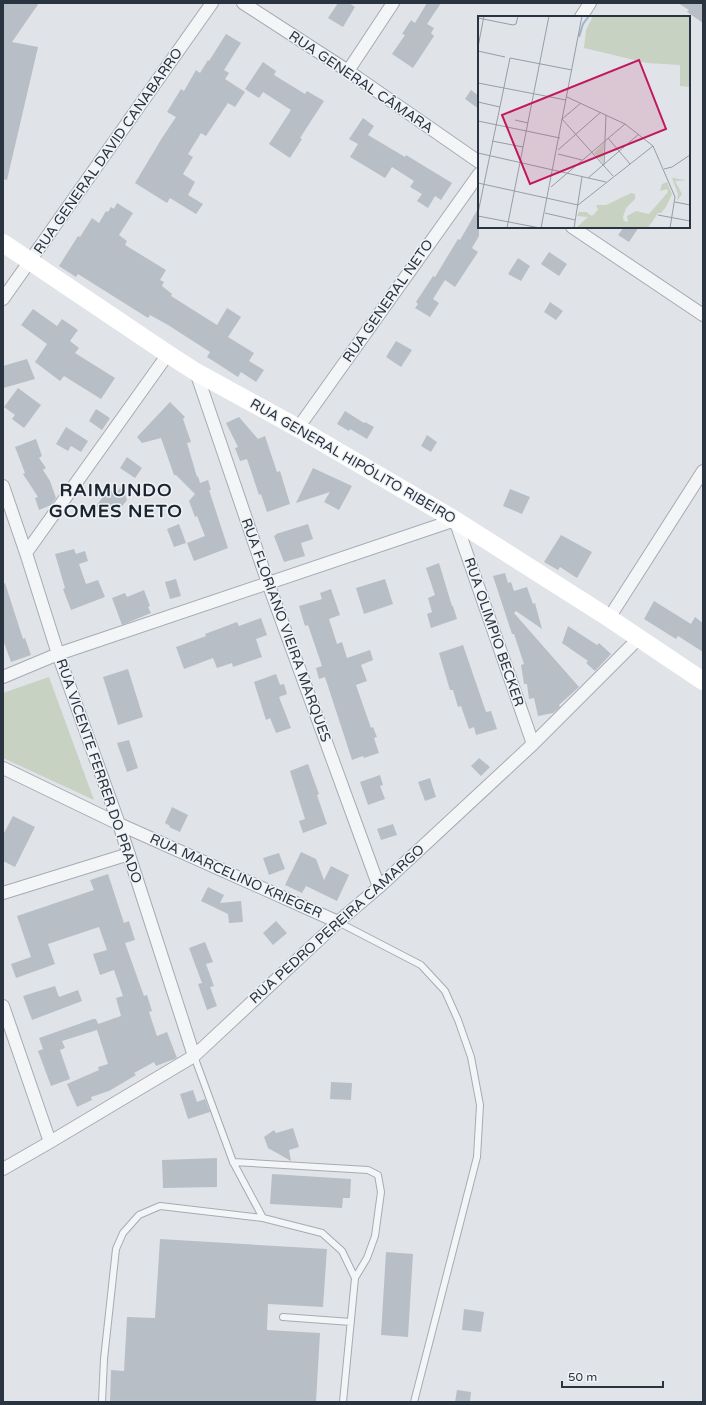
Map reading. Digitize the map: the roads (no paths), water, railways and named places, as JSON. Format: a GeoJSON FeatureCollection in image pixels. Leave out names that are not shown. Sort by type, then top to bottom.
{"type":"FeatureCollection","features":[{"type":"Feature","properties":{"kind":"street","name":"RUA GENERAL DAVID CANABARRO"},"geometry":{"type":"LineString","coordinates":[[3,300],[212,3]]}},
{"type":"Feature","properties":{"kind":"street","name":"RUA GENERAL CÂMARA"},"geometry":{"type":"LineString","coordinates":[[243,3],[348,71],[478,161]]}},
{"type":"Feature","properties":{"kind":"street"},"geometry":{"type":"LineString","coordinates":[[348,71],[394,3]]}},
{"type":"Feature","properties":{"kind":"street"},"geometry":{"type":"LineString","coordinates":[[582,16],[590,3]]}},
{"type":"Feature","properties":{"kind":"street","name":"RUA GENERAL NETO"},"geometry":{"type":"LineString","coordinates":[[298,428],[478,175]]}},
{"type":"Feature","properties":{"kind":"street"},"geometry":{"type":"LineString","coordinates":[[573,228],[703,315]]}},
{"type":"Feature","properties":{"kind":"street","name":"RUA GENERAL HIPÓLITO RIBEIRO"},"geometry":{"type":"LineString","coordinates":[[3,242],[196,372],[298,428],[455,520],[640,638],[703,682]]}},
{"type":"Feature","properties":{"kind":"street"},"geometry":{"type":"LineString","coordinates":[[26,553],[168,354]]}},
{"type":"Feature","properties":{"kind":"street","name":"RUA FLORIANO VIEIRA MARQUES"},"geometry":{"type":"LineString","coordinates":[[196,372],[268,583],[379,887]]}},
{"type":"Feature","properties":{"kind":"street"},"geometry":{"type":"LineString","coordinates":[[609,618],[703,471]]}},
{"type":"Feature","properties":{"kind":"street","name":"RUA VICENTE FERRER DO PRADO"},"geometry":{"type":"LineString","coordinates":[[3,486],[58,654],[119,824],[194,1056]]}},
{"type":"Feature","properties":{"kind":"street"},"geometry":{"type":"LineString","coordinates":[[3,677],[58,654],[455,520]]}},
{"type":"Feature","properties":{"kind":"street","name":"RUA OLIMPIO BECKER"},"geometry":{"type":"LineString","coordinates":[[455,520],[532,744]]}},
{"type":"Feature","properties":{"kind":"street","name":"RUA PEDRO PEREIRA CAMARGO"},"geometry":{"type":"LineString","coordinates":[[3,1169],[182,1065],[194,1056],[338,922],[379,887],[532,744],[640,638]]}},
{"type":"Feature","properties":{"kind":"street","name":"RUA MARCELINO KRIEGER"},"geometry":{"type":"LineString","coordinates":[[3,768],[119,824],[338,922]]}},
{"type":"Feature","properties":{"kind":"street"},"geometry":{"type":"LineString","coordinates":[[3,893],[129,854]]}},
{"type":"Feature","properties":{"kind":"street"},"geometry":{"type":"LineString","coordinates":[[3,1006],[50,1142]]}},
{"type":"Feature","properties":{"kind":"lane"},"geometry":{"type":"LineString","coordinates":[[338,922],[421,964],[445,991],[458,1020],[471,1057],[480,1105],[476,1157],[414,1402]]}},
{"type":"Feature","properties":{"kind":"lane"},"geometry":{"type":"LineString","coordinates":[[194,1056],[233,1162],[262,1218]]}},
{"type":"Feature","properties":{"kind":"lane"},"geometry":{"type":"LineString","coordinates":[[233,1162],[368,1170],[378,1175],[381,1192],[375,1236],[367,1258],[355,1278],[343,1402]]}},
{"type":"Feature","properties":{"kind":"lane"},"geometry":{"type":"LineString","coordinates":[[102,1402],[104,1359],[116,1249],[123,1233],[139,1216],[160,1206],[262,1218],[322,1233],[342,1251],[355,1278]]}},
{"type":"Feature","properties":{"kind":"lane"},"geometry":{"type":"LineString","coordinates":[[283,1317],[351,1322]]}},
{"type":"Feature","properties":{"kind":"district","name":"RAIMUNDO GOMES NETO"},"geometry":{"type":"Point","coordinates":[116,500]}}]}
